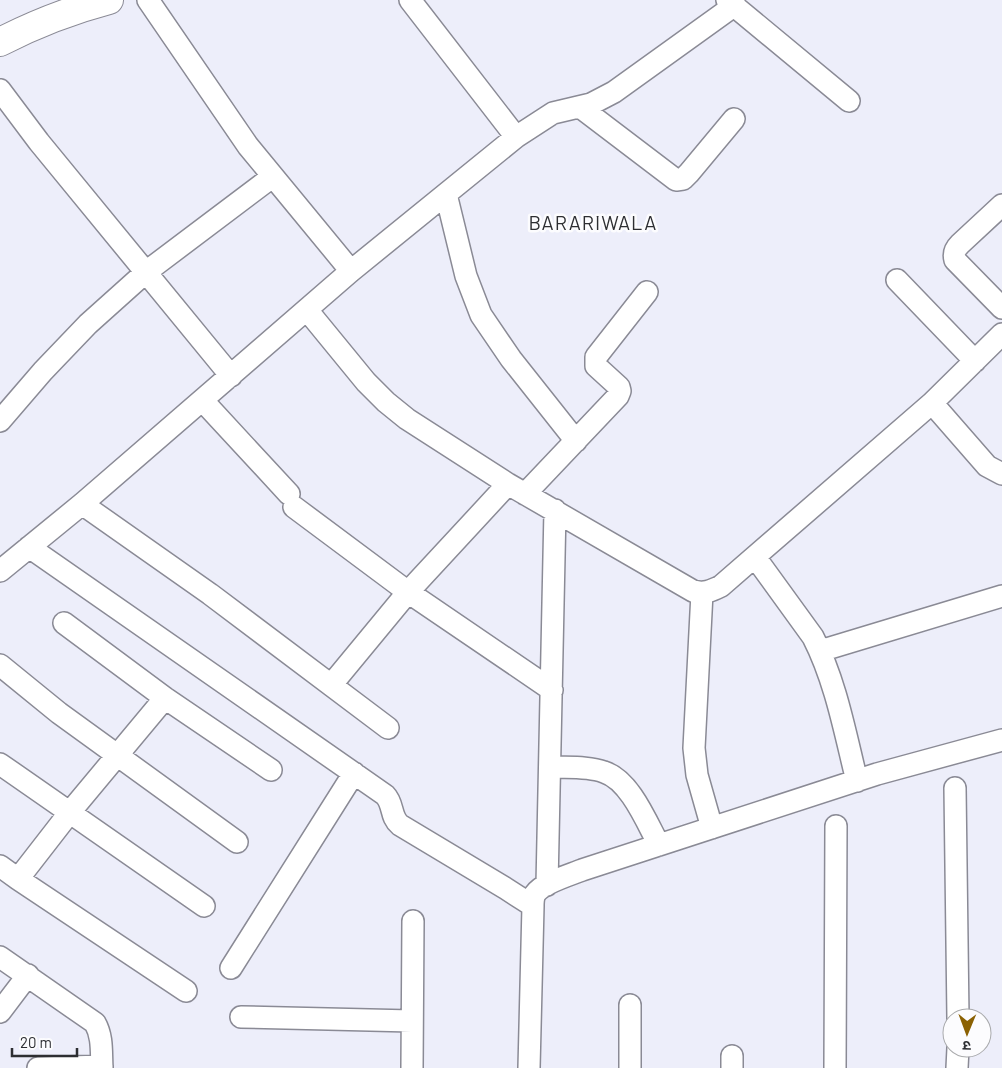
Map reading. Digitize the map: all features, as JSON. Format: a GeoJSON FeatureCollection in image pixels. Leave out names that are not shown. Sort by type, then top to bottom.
{"type":"FeatureCollection","features":[{"type":"Feature","properties":{"kind":"street"},"geometry":{"type":"LineString","coordinates":[[148,0],[221,109],[272,177],[351,271]]}},
{"type":"Feature","properties":{"kind":"street"},"geometry":{"type":"LineString","coordinates":[[410,0],[516,137]]}},
{"type":"Feature","properties":{"kind":"street"},"geometry":{"type":"LineString","coordinates":[[0,42],[70,6],[103,1]]}},
{"type":"Feature","properties":{"kind":"street"},"geometry":{"type":"LineString","coordinates":[[2,565],[82,504],[351,271],[516,137],[546,116],[603,98],[614,92],[731,3],[849,101]]}},
{"type":"Feature","properties":{"kind":"street"},"geometry":{"type":"LineString","coordinates":[[0,90],[39,142],[231,376]]}},
{"type":"Feature","properties":{"kind":"street"},"geometry":{"type":"LineString","coordinates":[[580,106],[676,180],[683,179],[689,173],[734,119]]}},
{"type":"Feature","properties":{"kind":"street"},"geometry":{"type":"LineString","coordinates":[[0,421],[43,371],[88,324],[146,272],[272,177]]}},
{"type":"Feature","properties":{"kind":"street"},"geometry":{"type":"LineString","coordinates":[[446,194],[466,276],[481,315],[511,359],[576,441]]}},
{"type":"Feature","properties":{"kind":"street"},"geometry":{"type":"LineString","coordinates":[[1002,205],[954,250],[955,260],[1002,308]]}},
{"type":"Feature","properties":{"kind":"street"},"geometry":{"type":"LineString","coordinates":[[897,280],[975,361]]}},
{"type":"Feature","properties":{"kind":"street"},"geometry":{"type":"LineString","coordinates":[[332,684],[408,592],[516,489],[576,441],[618,396],[619,387],[596,366],[596,357],[648,292]]}},
{"type":"Feature","properties":{"kind":"street"},"geometry":{"type":"LineString","coordinates":[[307,310],[366,382],[386,402],[428,433],[516,489],[693,591],[702,593],[710,592],[721,586],[932,403],[1002,334]]}},
{"type":"Feature","properties":{"kind":"street"},"geometry":{"type":"LineString","coordinates":[[203,401],[292,500],[408,592],[552,690]]}},
{"type":"Feature","properties":{"kind":"street"},"geometry":{"type":"LineString","coordinates":[[932,403],[987,466],[1002,474]]}},
{"type":"Feature","properties":{"kind":"street"},"geometry":{"type":"LineString","coordinates":[[82,504],[210,594],[388,728]]}},
{"type":"Feature","properties":{"kind":"street"},"geometry":{"type":"LineString","coordinates":[[547,885],[555,510]]}},
{"type":"Feature","properties":{"kind":"street"},"geometry":{"type":"LineString","coordinates":[[28,547],[387,797],[391,804],[394,819],[400,825],[532,906]]}},
{"type":"Feature","properties":{"kind":"street"},"geometry":{"type":"LineString","coordinates":[[754,557],[809,630],[820,650],[830,675],[857,781]]}},
{"type":"Feature","properties":{"kind":"street"},"geometry":{"type":"LineString","coordinates":[[702,593],[694,748],[697,775],[712,828]]}},
{"type":"Feature","properties":{"kind":"street"},"geometry":{"type":"LineString","coordinates":[[820,650],[1002,596]]}},
{"type":"Feature","properties":{"kind":"street"},"geometry":{"type":"LineString","coordinates":[[64,623],[165,698],[271,770]]}},
{"type":"Feature","properties":{"kind":"street"},"geometry":{"type":"LineString","coordinates":[[0,665],[59,713],[238,842]]}},
{"type":"Feature","properties":{"kind":"street"},"geometry":{"type":"LineString","coordinates":[[165,698],[70,812],[7,876],[186,990]]}},
{"type":"Feature","properties":{"kind":"street"},"geometry":{"type":"LineString","coordinates":[[530,1068],[532,906],[536,894],[547,885],[582,870],[857,781],[1002,740]]}},
{"type":"Feature","properties":{"kind":"street"},"geometry":{"type":"LineString","coordinates":[[0,764],[204,906]]}},
{"type":"Feature","properties":{"kind":"street"},"geometry":{"type":"LineString","coordinates":[[550,767],[590,769],[605,772],[615,777],[631,795],[659,845]]}},
{"type":"Feature","properties":{"kind":"street"},"geometry":{"type":"LineString","coordinates":[[231,968],[354,773]]}},
{"type":"Feature","properties":{"kind":"street"},"geometry":{"type":"LineString","coordinates":[[955,788],[958,1008]]}},
{"type":"Feature","properties":{"kind":"street"},"geometry":{"type":"LineString","coordinates":[[836,826],[836,1068]]}},
{"type":"Feature","properties":{"kind":"street"},"geometry":{"type":"LineString","coordinates":[[412,1068],[413,921]]}},
{"type":"Feature","properties":{"kind":"street"},"geometry":{"type":"LineString","coordinates":[[0,957],[95,1023],[99,1030],[102,1067],[38,1068]]}},
{"type":"Feature","properties":{"kind":"street"},"geometry":{"type":"LineString","coordinates":[[0,1012],[28,975]]}},
{"type":"Feature","properties":{"kind":"street"},"geometry":{"type":"LineString","coordinates":[[630,1005],[630,1068]]}},
{"type":"Feature","properties":{"kind":"street"},"geometry":{"type":"LineString","coordinates":[[240,1017],[412,1021]]}},
{"type":"Feature","properties":{"kind":"district","name":"BARARIWALA"},"geometry":{"type":"Point","coordinates":[593,222]}}]}
